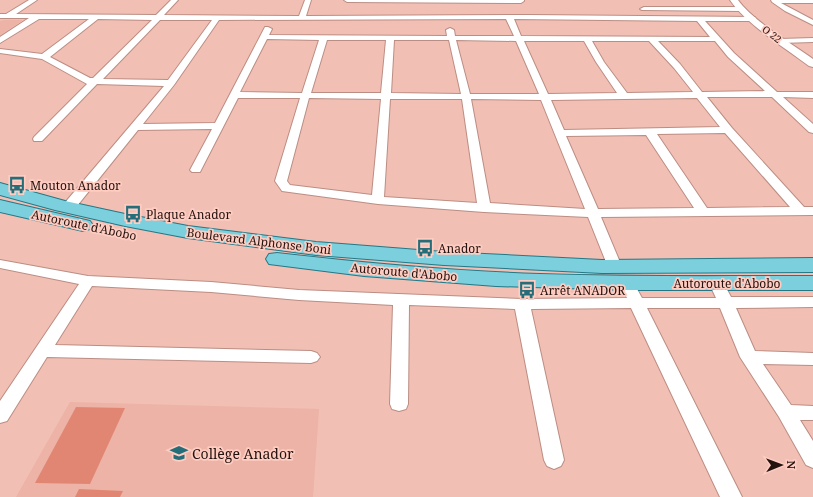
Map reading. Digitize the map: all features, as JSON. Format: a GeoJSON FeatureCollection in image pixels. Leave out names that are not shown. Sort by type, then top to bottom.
{"type":"FeatureCollection","features":[{"type":"Feature","properties":{"kind":"main road","name":"Boulevard Alphonse Boni"},"geometry":{"type":"LineString","coordinates":[[0,189],[68,208],[196,234],[322,250],[427,259]]}},
{"type":"Feature","properties":{"kind":"main road","name":"Autoroute d'Abobo"},"geometry":{"type":"LineString","coordinates":[[0,206],[49,218],[172,243],[320,264],[463,277],[626,284],[813,265]]}},
{"type":"Feature","properties":{"kind":"main road","name":"Autoroute d'Abobo"},"geometry":{"type":"LineString","coordinates":[[427,259],[626,284],[721,292],[813,284]]}},
{"type":"Feature","properties":{"kind":"street"},"geometry":{"type":"LineString","coordinates":[[4,16],[34,0]]}},
{"type":"Feature","properties":{"kind":"street"},"geometry":{"type":"LineString","coordinates":[[38,139],[175,0]]}},
{"type":"Feature","properties":{"kind":"street"},"geometry":{"type":"LineString","coordinates":[[302,18],[308,0]]}},
{"type":"Feature","properties":{"kind":"street"},"geometry":{"type":"LineString","coordinates":[[346,0],[412,9],[448,18],[509,17],[525,7]]}},
{"type":"Feature","properties":{"kind":"street","name":"O 22"},"geometry":{"type":"LineString","coordinates":[[734,0],[740,9],[752,19],[780,41],[808,58],[813,64]]}},
{"type":"Feature","properties":{"kind":"street"},"geometry":{"type":"LineString","coordinates":[[811,2],[774,1],[813,24]]}},
{"type":"Feature","properties":{"kind":"street"},"geometry":{"type":"LineString","coordinates":[[4,16],[302,18],[412,9],[525,7],[699,19],[752,19]]}},
{"type":"Feature","properties":{"kind":"street"},"geometry":{"type":"LineString","coordinates":[[644,8],[740,9]]}},
{"type":"Feature","properties":{"kind":"street"},"geometry":{"type":"LineString","coordinates":[[0,41],[38,16]]}},
{"type":"Feature","properties":{"kind":"street"},"geometry":{"type":"LineString","coordinates":[[44,58],[96,17]]}},
{"type":"Feature","properties":{"kind":"street"},"geometry":{"type":"LineString","coordinates":[[509,17],[520,38],[545,97],[592,213],[731,497]]}},
{"type":"Feature","properties":{"kind":"street"},"geometry":{"type":"LineString","coordinates":[[68,208],[171,83],[217,18]]}},
{"type":"Feature","properties":{"kind":"street"},"geometry":{"type":"LineString","coordinates":[[196,170],[274,18]]}},
{"type":"Feature","properties":{"kind":"street"},"geometry":{"type":"LineString","coordinates":[[448,18],[466,96],[484,208]]}},
{"type":"Feature","properties":{"kind":"street"},"geometry":{"type":"LineString","coordinates":[[699,19],[730,54],[813,130]]}},
{"type":"Feature","properties":{"kind":"street"},"geometry":{"type":"LineString","coordinates":[[264,37],[587,39],[716,38]]}},
{"type":"Feature","properties":{"kind":"street"},"geometry":{"type":"LineString","coordinates":[[324,38],[304,96],[303,107],[281,181],[286,188],[292,190],[378,200],[484,208],[592,213],[807,211]]}},
{"type":"Feature","properties":{"kind":"street"},"geometry":{"type":"LineString","coordinates":[[378,200],[384,96],[390,38]]}},
{"type":"Feature","properties":{"kind":"street"},"geometry":{"type":"LineString","coordinates":[[587,39],[600,62],[624,96]]}},
{"type":"Feature","properties":{"kind":"street"},"geometry":{"type":"LineString","coordinates":[[651,39],[677,66],[728,130],[807,211]]}},
{"type":"Feature","properties":{"kind":"street"},"geometry":{"type":"LineString","coordinates":[[780,41],[813,40]]}},
{"type":"Feature","properties":{"kind":"street"},"geometry":{"type":"LineString","coordinates":[[0,51],[44,58],[84,80],[94,82],[171,83]]}},
{"type":"Feature","properties":{"kind":"street"},"geometry":{"type":"LineString","coordinates":[[235,95],[545,97],[813,95]]}},
{"type":"Feature","properties":{"kind":"street"},"geometry":{"type":"LineString","coordinates":[[135,127],[219,126]]}},
{"type":"Feature","properties":{"kind":"street"},"geometry":{"type":"LineString","coordinates":[[559,133],[728,130]]}},
{"type":"Feature","properties":{"kind":"street"},"geometry":{"type":"LineString","coordinates":[[649,131],[703,212]]}},
{"type":"Feature","properties":{"kind":"street"},"geometry":{"type":"LineString","coordinates":[[0,264],[88,281],[210,286],[299,295],[522,304],[626,284]]}},
{"type":"Feature","properties":{"kind":"street"},"geometry":{"type":"LineString","coordinates":[[0,416],[88,281]]}},
{"type":"Feature","properties":{"kind":"street"},"geometry":{"type":"LineString","coordinates":[[813,302],[721,292],[749,357],[786,412],[813,459]]}},
{"type":"Feature","properties":{"kind":"street"},"geometry":{"type":"LineString","coordinates":[[399,404],[401,300]]}},
{"type":"Feature","properties":{"kind":"street"},"geometry":{"type":"LineString","coordinates":[[522,304],[554,460]]}},
{"type":"Feature","properties":{"kind":"street"},"geometry":{"type":"LineString","coordinates":[[42,351],[311,356]]}},
{"type":"Feature","properties":{"kind":"street"},"geometry":{"type":"LineString","coordinates":[[749,357],[813,360]]}},
{"type":"Feature","properties":{"kind":"street"},"geometry":{"type":"LineString","coordinates":[[786,412],[813,413]]}},
{"type":"Feature","properties":{"kind":"shaded area"},"geometry":{"type":"Polygon","coordinates":[[[23,20],[0,35],[0,21],[23,20]]]}},
{"type":"Feature","properties":{"kind":"shaded area","name":"Collège Anador"},"geometry":{"type":"Polygon","coordinates":[[[70,402],[319,409],[313,497],[16,497],[70,402]]]}},
{"type":"Feature","properties":{"kind":"shaded area"},"geometry":{"type":"Polygon","coordinates":[[[76,407],[125,408],[90,484],[35,483],[76,407]]]}},
{"type":"Feature","properties":{"kind":"shaded area"},"geometry":{"type":"Polygon","coordinates":[[[79,489],[123,491],[120,497],[75,497],[79,489]]]}},
{"type":"Feature","properties":{"kind":"place","name":"Mouton Anador"},"geometry":{"type":"Point","coordinates":[17,185]}},
{"type":"Feature","properties":{"kind":"place","name":"Plaque Anador"},"geometry":{"type":"Point","coordinates":[133,214]}},
{"type":"Feature","properties":{"kind":"place","name":"Anador"},"geometry":{"type":"Point","coordinates":[425,248]}},
{"type":"Feature","properties":{"kind":"place","name":"Arrêt ANADOR"},"geometry":{"type":"Point","coordinates":[527,290]}},
{"type":"Feature","properties":{"kind":"place","name":"Collège Anador"},"geometry":{"type":"Point","coordinates":[179,453]}}]}
